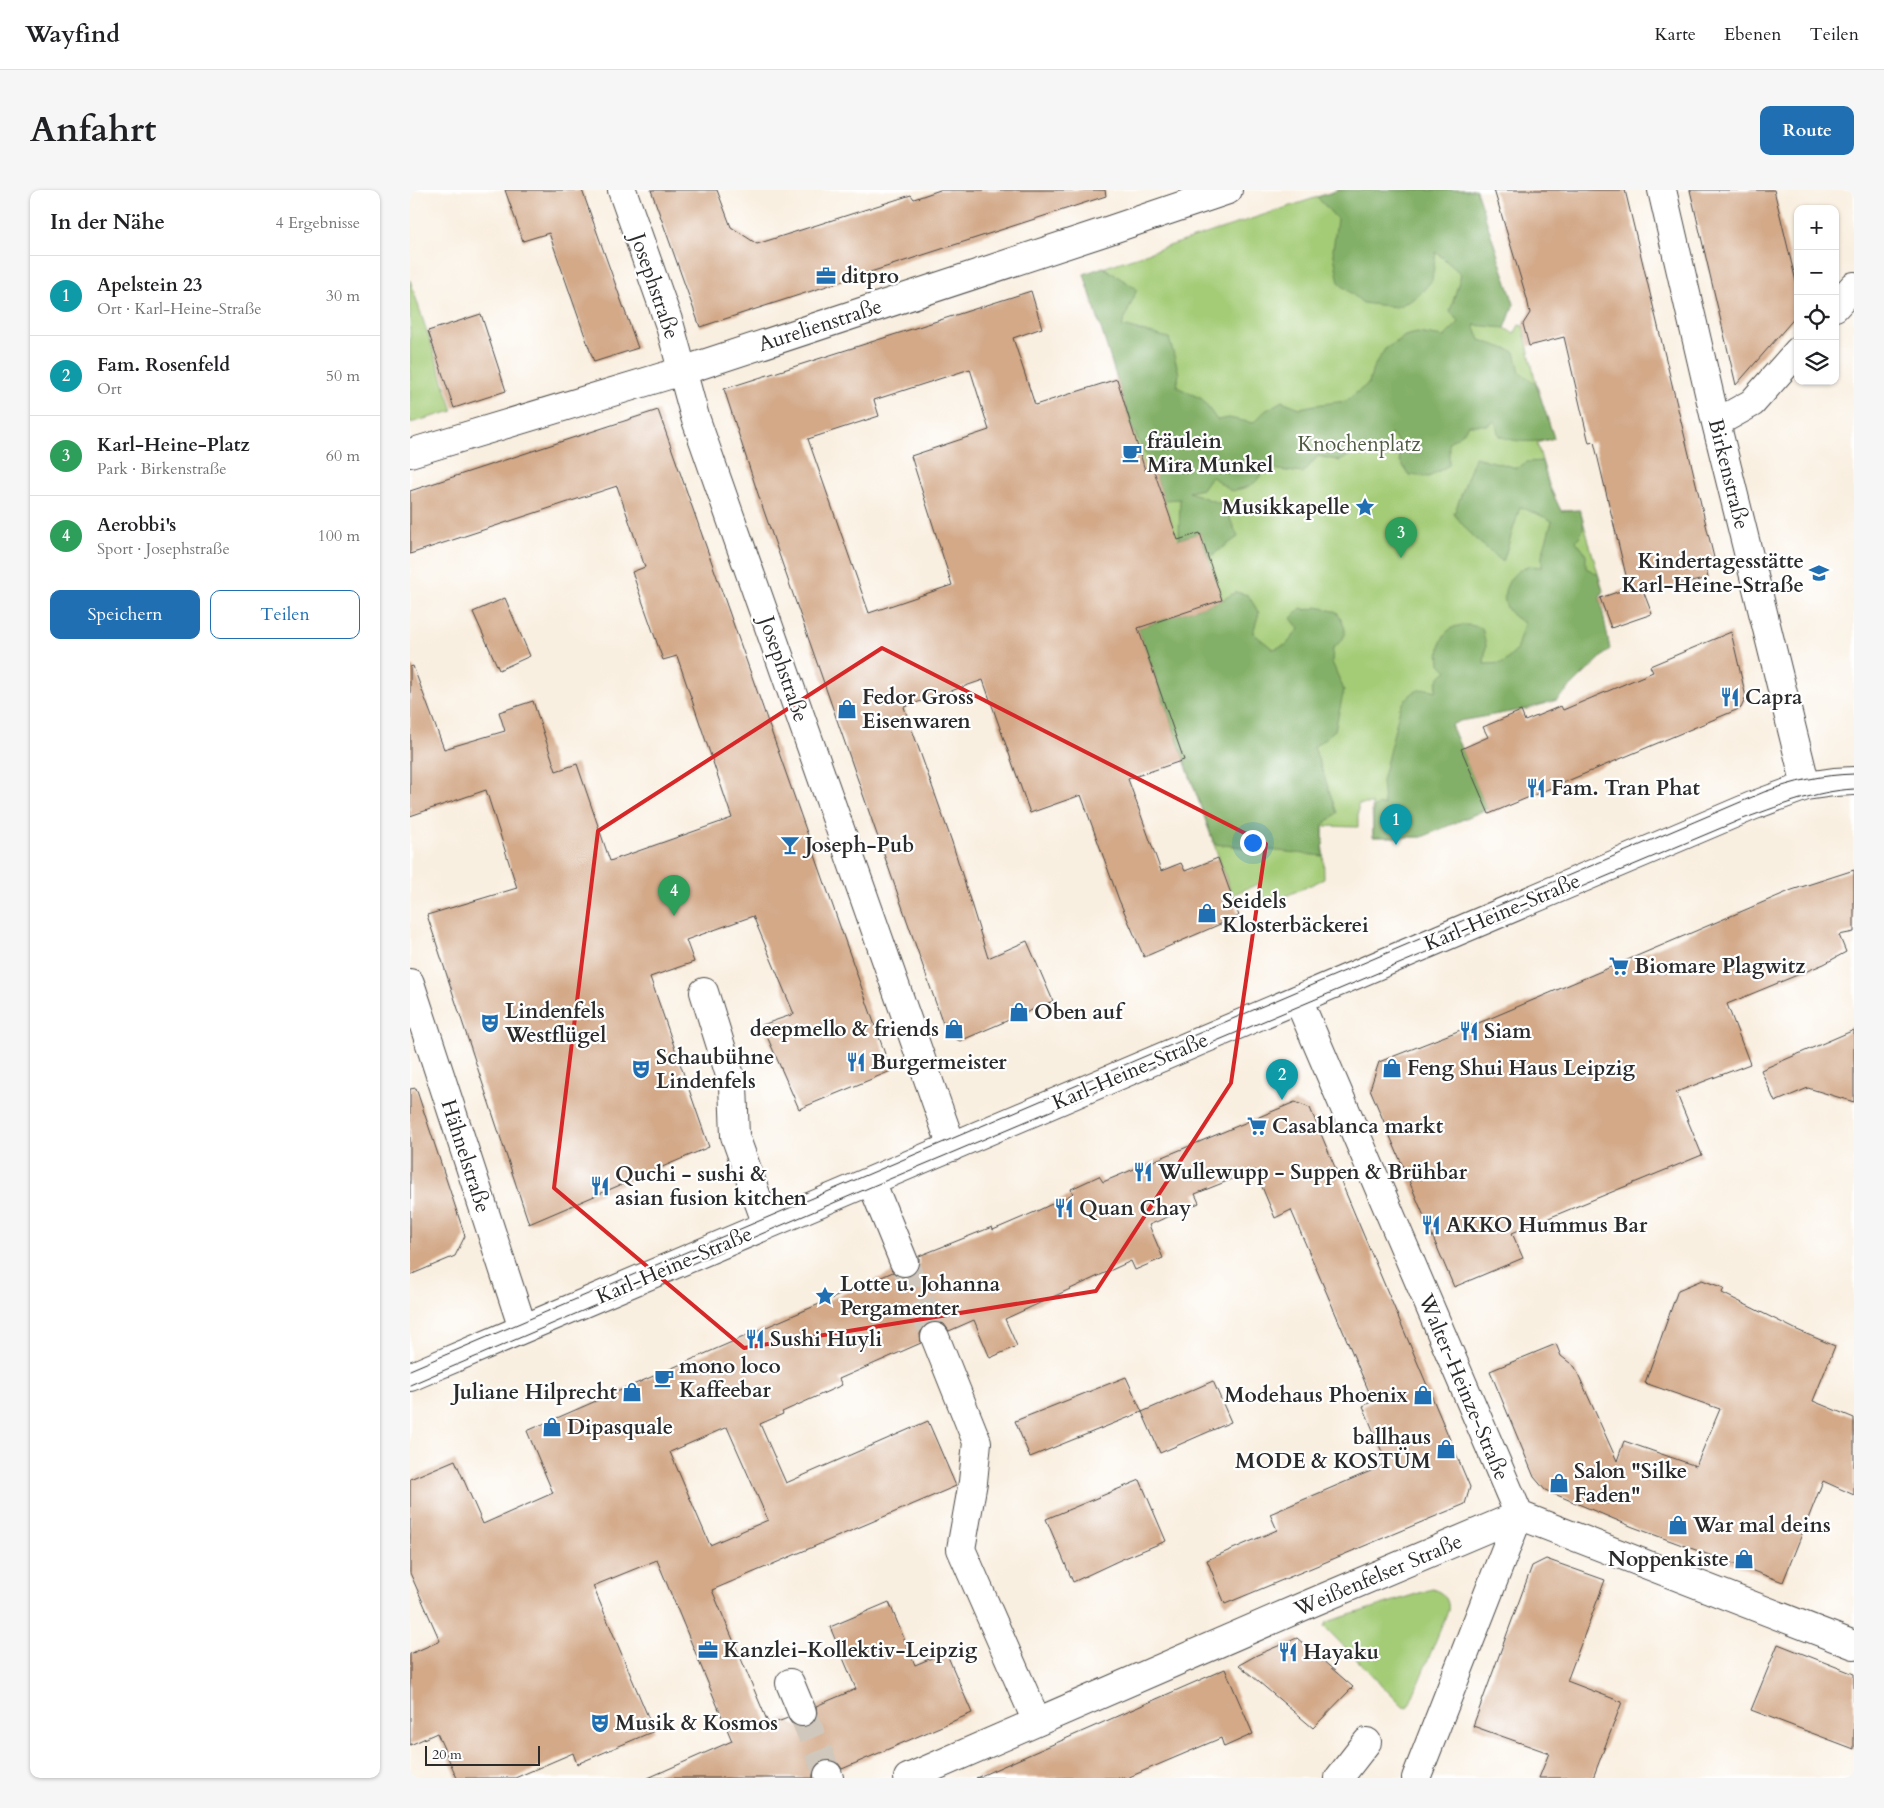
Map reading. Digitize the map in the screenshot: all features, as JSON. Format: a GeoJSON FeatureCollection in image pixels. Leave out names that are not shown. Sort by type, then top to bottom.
{"type":"FeatureCollection","features":[{"type":"Feature","properties":{"kind":"street","name":"Josephstraße"},"geometry":{"type":"LineString","coordinates":[[622,190],[670,326],[695,417],[952,1147]]}},
{"type":"Feature","properties":{"kind":"street","name":"Aurelienstraße"},"geometry":{"type":"LineString","coordinates":[[410,453],[682,371],[1095,236],[1228,190]]}},
{"type":"Feature","properties":{"kind":"street","name":"Birkenstraße"},"geometry":{"type":"LineString","coordinates":[[1662,190],[1716,423],[1806,786]]}},
{"type":"Feature","properties":{"kind":"street"},"geometry":{"type":"LineString","coordinates":[[1839,303],[1854,286]]}},
{"type":"Feature","properties":{"kind":"street"},"geometry":{"type":"LineString","coordinates":[[1716,423],[1752,403],[1794,356]]}},
{"type":"Feature","properties":{"kind":"street","name":"Karl-Heine-Straße"},"geometry":{"type":"LineString","coordinates":[[410,1377],[1752,806],[1806,786],[1854,781]]}},
{"type":"Feature","properties":{"kind":"street","name":"Hähnelstraße"},"geometry":{"type":"LineString","coordinates":[[410,983],[523,1329]]}},
{"type":"Feature","properties":{"kind":"street"},"geometry":{"type":"LineString","coordinates":[[704,992],[733,1086],[735,1136],[767,1225]]}},
{"type":"Feature","properties":{"kind":"street","name":"Walter-Heinze-Straße"},"geometry":{"type":"LineString","coordinates":[[1298,999],[1485,1438],[1520,1515]]}},
{"type":"Feature","properties":{"kind":"street"},"geometry":{"type":"LineString","coordinates":[[871,1181],[904,1262]]}},
{"type":"Feature","properties":{"kind":"street"},"geometry":{"type":"LineString","coordinates":[[935,1337],[977,1442],[973,1482],[961,1549],[1037,1722]]}},
{"type":"Feature","properties":{"kind":"street"},"geometry":{"type":"LineString","coordinates":[[1416,1778],[1520,1515],[1854,1645]]}},
{"type":"Feature","properties":{"kind":"street","name":"Weißenfelser Straße"},"geometry":{"type":"LineString","coordinates":[[908,1778],[1520,1515]]}},
{"type":"Feature","properties":{"kind":"street"},"geometry":{"type":"LineString","coordinates":[[790,1683],[802,1712]]}},
{"type":"Feature","properties":{"kind":"street"},"geometry":{"type":"LineString","coordinates":[[1339,1778],[1367,1742]]}},
{"type":"Feature","properties":{"kind":"highlighted area"},"geometry":{"type":"Polygon","coordinates":[[[882,648],[1266,844],[1231,1083],[1096,1291],[744,1348],[554,1188],[598,831],[882,648]]]}},
{"type":"Feature","properties":{"kind":"green space","name":"Knochenplatz"},"geometry":{"type":"Polygon","coordinates":[[[1339,190],[1476,190],[1514,304],[1505,328],[1514,334],[1519,325],[1523,326],[1536,383],[1554,438],[1537,443],[1549,485],[1561,511],[1580,510],[1603,591],[1460,721],[1451,725],[1487,809],[1422,837],[1373,837],[1372,804],[1358,804],[1358,827],[1323,826],[1324,879],[1266,905],[1258,884],[1232,895],[1152,670],[1203,607],[1222,599],[1200,533],[1170,542],[1171,521],[1153,468],[1111,482],[1133,430],[1084,274],[1339,190]]]}},
{"type":"Feature","properties":{"kind":"green space","name":"Knochenplatz"},"geometry":{"type":"Polygon","coordinates":[[[1339,190],[1476,190],[1514,304],[1505,328],[1474,325],[1480,340],[1515,352],[1520,372],[1536,384],[1554,438],[1540,441],[1520,441],[1499,436],[1495,421],[1488,425],[1468,425],[1462,434],[1449,442],[1449,465],[1429,477],[1409,475],[1400,461],[1398,442],[1391,434],[1387,444],[1377,452],[1364,447],[1340,461],[1318,456],[1303,473],[1278,470],[1268,463],[1254,483],[1250,486],[1231,491],[1211,476],[1202,489],[1189,492],[1224,505],[1238,537],[1208,558],[1200,533],[1179,539],[1180,499],[1164,500],[1153,468],[1133,430],[1084,274],[1103,267],[1137,289],[1122,326],[1169,338],[1179,373],[1177,387],[1202,399],[1217,420],[1229,418],[1253,423],[1265,411],[1282,401],[1300,408],[1346,401],[1369,383],[1373,368],[1385,349],[1405,336],[1417,333],[1444,337],[1459,322],[1450,312],[1461,274],[1436,252],[1432,280],[1422,292],[1410,301],[1396,307],[1363,303],[1339,283],[1333,250],[1337,219],[1317,197],[1339,190]]]}},
{"type":"Feature","properties":{"kind":"green space"},"geometry":{"type":"Polygon","coordinates":[[[410,280],[453,411],[410,423],[410,280]]]}},
{"type":"Feature","properties":{"kind":"green space"},"geometry":{"type":"Polygon","coordinates":[[[1475,457],[1517,468],[1527,462],[1542,461],[1549,486],[1561,511],[1580,510],[1583,527],[1576,541],[1586,554],[1586,568],[1598,574],[1603,591],[1600,598],[1610,649],[1557,700],[1527,709],[1460,721],[1451,725],[1487,809],[1422,837],[1373,837],[1373,808],[1378,805],[1384,805],[1382,781],[1400,708],[1410,695],[1419,690],[1430,689],[1436,691],[1438,679],[1447,671],[1440,664],[1439,653],[1443,637],[1454,627],[1462,625],[1482,628],[1486,645],[1484,664],[1503,663],[1516,651],[1524,623],[1514,617],[1507,608],[1504,596],[1508,583],[1516,573],[1526,567],[1542,567],[1542,555],[1552,521],[1520,507],[1503,562],[1472,536],[1454,514],[1475,457]]]}},
{"type":"Feature","properties":{"kind":"green space"},"geometry":{"type":"Polygon","coordinates":[[[1236,592],[1248,595],[1259,613],[1253,633],[1273,649],[1286,645],[1299,629],[1291,618],[1301,608],[1307,610],[1318,607],[1337,612],[1344,628],[1345,635],[1333,648],[1332,662],[1344,690],[1335,730],[1314,747],[1337,813],[1323,825],[1323,856],[1214,844],[1138,628],[1222,600],[1236,592]]]}},
{"type":"Feature","properties":{"kind":"green space"},"geometry":{"type":"Polygon","coordinates":[[[1432,1589],[1445,1597],[1448,1603],[1448,1611],[1408,1708],[1403,1707],[1325,1627],[1327,1622],[1432,1589]]]}},
{"type":"Feature","properties":{"kind":"building"},"geometry":{"type":"Polygon","coordinates":[[[505,190],[582,190],[638,348],[594,362],[549,233],[523,241],[505,190]]]}},
{"type":"Feature","properties":{"kind":"building"},"geometry":{"type":"Polygon","coordinates":[[[651,190],[717,190],[731,227],[757,244],[911,195],[914,199],[940,190],[1105,190],[1106,196],[700,327],[651,190]]]}},
{"type":"Feature","properties":{"kind":"building"},"geometry":{"type":"Polygon","coordinates":[[[1494,190],[1625,190],[1716,566],[1706,569],[1708,578],[1644,593],[1652,614],[1611,628],[1600,598],[1629,588],[1594,442],[1589,443],[1564,337],[1529,346],[1523,324],[1530,313],[1527,299],[1494,190]]]}},
{"type":"Feature","properties":{"kind":"building"},"geometry":{"type":"Polygon","coordinates":[[[1690,190],[1774,190],[1794,273],[1794,319],[1736,385],[1690,190]]]}},
{"type":"Feature","properties":{"kind":"building"},"geometry":{"type":"Polygon","coordinates":[[[1031,291],[1042,328],[1013,338],[1035,405],[1117,379],[1145,470],[1153,468],[1178,540],[1200,533],[1222,600],[1138,628],[1184,760],[1128,779],[1161,871],[1181,863],[1185,871],[1218,858],[1239,916],[1144,957],[1119,900],[1081,795],[1030,813],[983,680],[904,707],[952,842],[988,958],[1027,941],[1053,1001],[960,1041],[947,1035],[758,494],[724,389],[1031,291]],[[970,369],[874,400],[879,416],[808,439],[869,613],[952,585],[911,456],[989,430],[970,369]]]}},
{"type":"Feature","properties":{"kind":"building"},"geometry":{"type":"Polygon","coordinates":[[[481,314],[506,391],[454,408],[428,331],[481,314]]]}},
{"type":"Feature","properties":{"kind":"building"},"geometry":{"type":"Polygon","coordinates":[[[658,410],[891,1071],[799,1109],[762,1025],[794,1014],[753,916],[686,940],[694,962],[650,977],[709,1147],[529,1224],[427,915],[517,888],[486,790],[410,816],[410,667],[413,666],[444,749],[505,731],[499,712],[533,701],[556,771],[577,764],[610,861],[732,818],[677,656],[663,660],[632,572],[645,567],[617,486],[410,554],[410,491],[658,410]]]}},
{"type":"Feature","properties":{"kind":"building"},"geometry":{"type":"Polygon","coordinates":[[[505,598],[530,656],[499,670],[473,612],[505,598]]]}},
{"type":"Feature","properties":{"kind":"building"},"geometry":{"type":"Polygon","coordinates":[[[1731,632],[1746,697],[1741,708],[1489,814],[1461,749],[1488,737],[1483,727],[1521,711],[1525,721],[1561,706],[1563,710],[1653,672],[1650,666],[1731,632]]]}},
{"type":"Feature","properties":{"kind":"building"},"geometry":{"type":"Polygon","coordinates":[[[1854,870],[1854,932],[1839,935],[1846,952],[1824,964],[1727,1004],[1750,1064],[1676,1092],[1702,1155],[1512,1233],[1523,1258],[1454,1287],[1370,1089],[1379,1062],[1491,1018],[1792,890],[1854,870]]]}},
{"type":"Feature","properties":{"kind":"building"},"geometry":{"type":"Polygon","coordinates":[[[1854,1030],[1854,1102],[1808,1088],[1775,1102],[1761,1070],[1854,1030]]]}},
{"type":"Feature","properties":{"kind":"building"},"geometry":{"type":"Polygon","coordinates":[[[416,1088],[465,1236],[455,1256],[410,1275],[410,1089],[416,1088]]]}},
{"type":"Feature","properties":{"kind":"building"},"geometry":{"type":"Polygon","coordinates":[[[1295,1102],[1310,1108],[1470,1487],[1465,1504],[1225,1604],[1207,1560],[1277,1530],[1270,1514],[1387,1464],[1363,1406],[1373,1401],[1291,1210],[1275,1218],[1255,1170],[1195,1194],[1199,1203],[1149,1225],[1163,1258],[1135,1270],[1131,1261],[1005,1319],[1017,1346],[990,1358],[974,1320],[949,1331],[944,1324],[930,1322],[923,1327],[920,1334],[921,1343],[839,1379],[842,1385],[760,1424],[786,1483],[928,1421],[956,1486],[712,1590],[769,1725],[788,1718],[792,1724],[799,1727],[808,1726],[814,1722],[817,1715],[816,1706],[856,1689],[830,1627],[889,1602],[915,1665],[946,1652],[972,1713],[842,1769],[838,1763],[832,1760],[823,1760],[816,1765],[813,1771],[813,1778],[648,1778],[732,1741],[657,1560],[593,1586],[654,1731],[577,1764],[573,1753],[515,1778],[457,1778],[437,1733],[410,1745],[410,1654],[440,1641],[410,1573],[410,1479],[455,1460],[483,1524],[553,1493],[527,1431],[893,1272],[901,1277],[910,1276],[917,1271],[919,1256],[992,1227],[993,1230],[1035,1212],[1073,1194],[1071,1189],[1099,1176],[1103,1182],[1295,1102]],[[727,1427],[670,1452],[710,1545],[768,1520],[727,1427]]]}},
{"type":"Feature","properties":{"kind":"building"},"geometry":{"type":"Polygon","coordinates":[[[1702,1280],[1724,1288],[1722,1293],[1797,1330],[1835,1346],[1813,1401],[1854,1418],[1854,1495],[1823,1481],[1783,1582],[1633,1527],[1545,1490],[1534,1477],[1490,1371],[1556,1344],[1561,1356],[1575,1367],[1617,1461],[1624,1441],[1696,1466],[1720,1409],[1645,1383],[1678,1290],[1702,1280]]]}},
{"type":"Feature","properties":{"kind":"building"},"geometry":{"type":"Polygon","coordinates":[[[1126,1377],[1142,1412],[1030,1457],[1015,1421],[1126,1377]]]}},
{"type":"Feature","properties":{"kind":"building"},"geometry":{"type":"Polygon","coordinates":[[[1213,1381],[1231,1422],[1160,1453],[1142,1412],[1213,1381]]]}},
{"type":"Feature","properties":{"kind":"building"},"geometry":{"type":"Polygon","coordinates":[[[1140,1480],[1166,1541],[1073,1582],[1046,1519],[1140,1480]]]}},
{"type":"Feature","properties":{"kind":"building"},"geometry":{"type":"Polygon","coordinates":[[[1546,1559],[1605,1580],[1567,1681],[1622,1702],[1593,1778],[1539,1778],[1549,1753],[1473,1726],[1532,1566],[1546,1559]]]}},
{"type":"Feature","properties":{"kind":"building"},"geometry":{"type":"Polygon","coordinates":[[[1297,1638],[1353,1687],[1313,1728],[1239,1665],[1297,1638]]]}},
{"type":"Feature","properties":{"kind":"building"},"geometry":{"type":"Polygon","coordinates":[[[1778,1644],[1854,1674],[1854,1749],[1751,1710],[1778,1644]]]}},
{"type":"Feature","properties":{"kind":"building"},"geometry":{"type":"Polygon","coordinates":[[[1225,1669],[1253,1734],[1224,1747],[1221,1738],[1127,1778],[976,1778],[1225,1669]]]}},
{"type":"Feature","properties":{"kind":"tunnel"},"geometry":{"type":"LineString","coordinates":[[904,1262],[935,1337]]}},
{"type":"Feature","properties":{"kind":"tunnel"},"geometry":{"type":"LineString","coordinates":[[802,1712],[828,1775]]}},
{"type":"Feature","properties":{"kind":"tram line"},"geometry":{"type":"LineString","coordinates":[[410,1370],[1764,792],[1808,779],[1854,774]]}},
{"type":"Feature","properties":{"kind":"tram line"},"geometry":{"type":"LineString","coordinates":[[410,1385],[873,1186],[1740,820],[1810,796],[1854,789]]}},
{"type":"Feature","properties":{"kind":"place","name":"ditpro"},"geometry":{"type":"Point","coordinates":[826,276]}},
{"type":"Feature","properties":{"kind":"place","name":"fräulein Mira Munkel"},"geometry":{"type":"Point","coordinates":[1132,453]}},
{"type":"Feature","properties":{"kind":"place","name":"Musikkapelle"},"geometry":{"type":"Point","coordinates":[1365,507]}},
{"type":"Feature","properties":{"kind":"place","name":"Karl-Heine-Platz"},"geometry":{"type":"Point","coordinates":[1401,558]}},
{"type":"Feature","properties":{"kind":"place","name":"Kindertagesstätte Karl-Heine-Straße"},"geometry":{"type":"Point","coordinates":[1819,573]}},
{"type":"Feature","properties":{"kind":"place","name":"Capra"},"geometry":{"type":"Point","coordinates":[1730,697]}},
{"type":"Feature","properties":{"kind":"place","name":"Fedor Gross Eisenwaren"},"geometry":{"type":"Point","coordinates":[847,709]}},
{"type":"Feature","properties":{"kind":"place","name":"Fam. Tran Phat"},"geometry":{"type":"Point","coordinates":[1536,788]}},
{"type":"Feature","properties":{"kind":"place","name":"Joseph-Pub"},"geometry":{"type":"Point","coordinates":[790,845]}},
{"type":"Feature","properties":{"kind":"place","name":"Apelstein 23"},"geometry":{"type":"Point","coordinates":[1396,845]}},
{"type":"Feature","properties":{"kind":"place","name":"Seidels Klosterbäckerei"},"geometry":{"type":"Point","coordinates":[1207,913]}},
{"type":"Feature","properties":{"kind":"place","name":"Aerobbi's"},"geometry":{"type":"Point","coordinates":[674,916]}},
{"type":"Feature","properties":{"kind":"place","name":"Biomare Plagwitz"},"geometry":{"type":"Point","coordinates":[1619,966]}},
{"type":"Feature","properties":{"kind":"place","name":"Oben auf"},"geometry":{"type":"Point","coordinates":[1019,1012]}},
{"type":"Feature","properties":{"kind":"place","name":"Lindenfels Westflügel"},"geometry":{"type":"Point","coordinates":[490,1023]}},
{"type":"Feature","properties":{"kind":"place","name":"deepmello & friends"},"geometry":{"type":"Point","coordinates":[954,1029]}},
{"type":"Feature","properties":{"kind":"place","name":"Siam"},"geometry":{"type":"Point","coordinates":[1469,1031]}},
{"type":"Feature","properties":{"kind":"place","name":"Burgermeister"},"geometry":{"type":"Point","coordinates":[856,1062]}},
{"type":"Feature","properties":{"kind":"place","name":"Feng Shui Haus Leipzig"},"geometry":{"type":"Point","coordinates":[1392,1068]}},
{"type":"Feature","properties":{"kind":"place","name":"Schaubühne Lindenfels"},"geometry":{"type":"Point","coordinates":[641,1069]}},
{"type":"Feature","properties":{"kind":"place","name":"Fam. Rosenfeld"},"geometry":{"type":"Point","coordinates":[1282,1100]}},
{"type":"Feature","properties":{"kind":"place","name":"Casablanca markt"},"geometry":{"type":"Point","coordinates":[1257,1126]}},
{"type":"Feature","properties":{"kind":"place","name":"Wullewupp - Suppen & Brühbar"},"geometry":{"type":"Point","coordinates":[1143,1172]}},
{"type":"Feature","properties":{"kind":"place","name":"Quchi - sushi & asian fusion kitchen"},"geometry":{"type":"Point","coordinates":[600,1186]}},
{"type":"Feature","properties":{"kind":"place","name":"Quan Chay"},"geometry":{"type":"Point","coordinates":[1064,1208]}},
{"type":"Feature","properties":{"kind":"place","name":"AKKO Hummus Bar"},"geometry":{"type":"Point","coordinates":[1431,1225]}},
{"type":"Feature","properties":{"kind":"place","name":"Lotte u. Johanna Pergamenter"},"geometry":{"type":"Point","coordinates":[825,1296]}},
{"type":"Feature","properties":{"kind":"place","name":"Sushi Huyli"},"geometry":{"type":"Point","coordinates":[755,1339]}},
{"type":"Feature","properties":{"kind":"place","name":"mono loco Kaffeebar"},"geometry":{"type":"Point","coordinates":[664,1378]}},
{"type":"Feature","properties":{"kind":"place","name":"Juliane Hilprecht"},"geometry":{"type":"Point","coordinates":[632,1392]}},
{"type":"Feature","properties":{"kind":"place","name":"Modehaus Phoenix"},"geometry":{"type":"Point","coordinates":[1423,1395]}},
{"type":"Feature","properties":{"kind":"place","name":"Dipasquale"},"geometry":{"type":"Point","coordinates":[552,1427]}},
{"type":"Feature","properties":{"kind":"place","name":"ballhaus MODE & KOSTÜM"},"geometry":{"type":"Point","coordinates":[1446,1449]}},
{"type":"Feature","properties":{"kind":"place","name":"Salon \"Silke Faden\""},"geometry":{"type":"Point","coordinates":[1559,1483]}},
{"type":"Feature","properties":{"kind":"place","name":"War mal deins"},"geometry":{"type":"Point","coordinates":[1678,1525]}},
{"type":"Feature","properties":{"kind":"place","name":"Noppenkiste"},"geometry":{"type":"Point","coordinates":[1744,1559]}},
{"type":"Feature","properties":{"kind":"place","name":"Kanzlei-Kollektiv-Leipzig"},"geometry":{"type":"Point","coordinates":[708,1650]}},
{"type":"Feature","properties":{"kind":"place","name":"Hayaku"},"geometry":{"type":"Point","coordinates":[1288,1652]}},
{"type":"Feature","properties":{"kind":"place","name":"Musik & Kosmos"},"geometry":{"type":"Point","coordinates":[600,1723]}}]}
